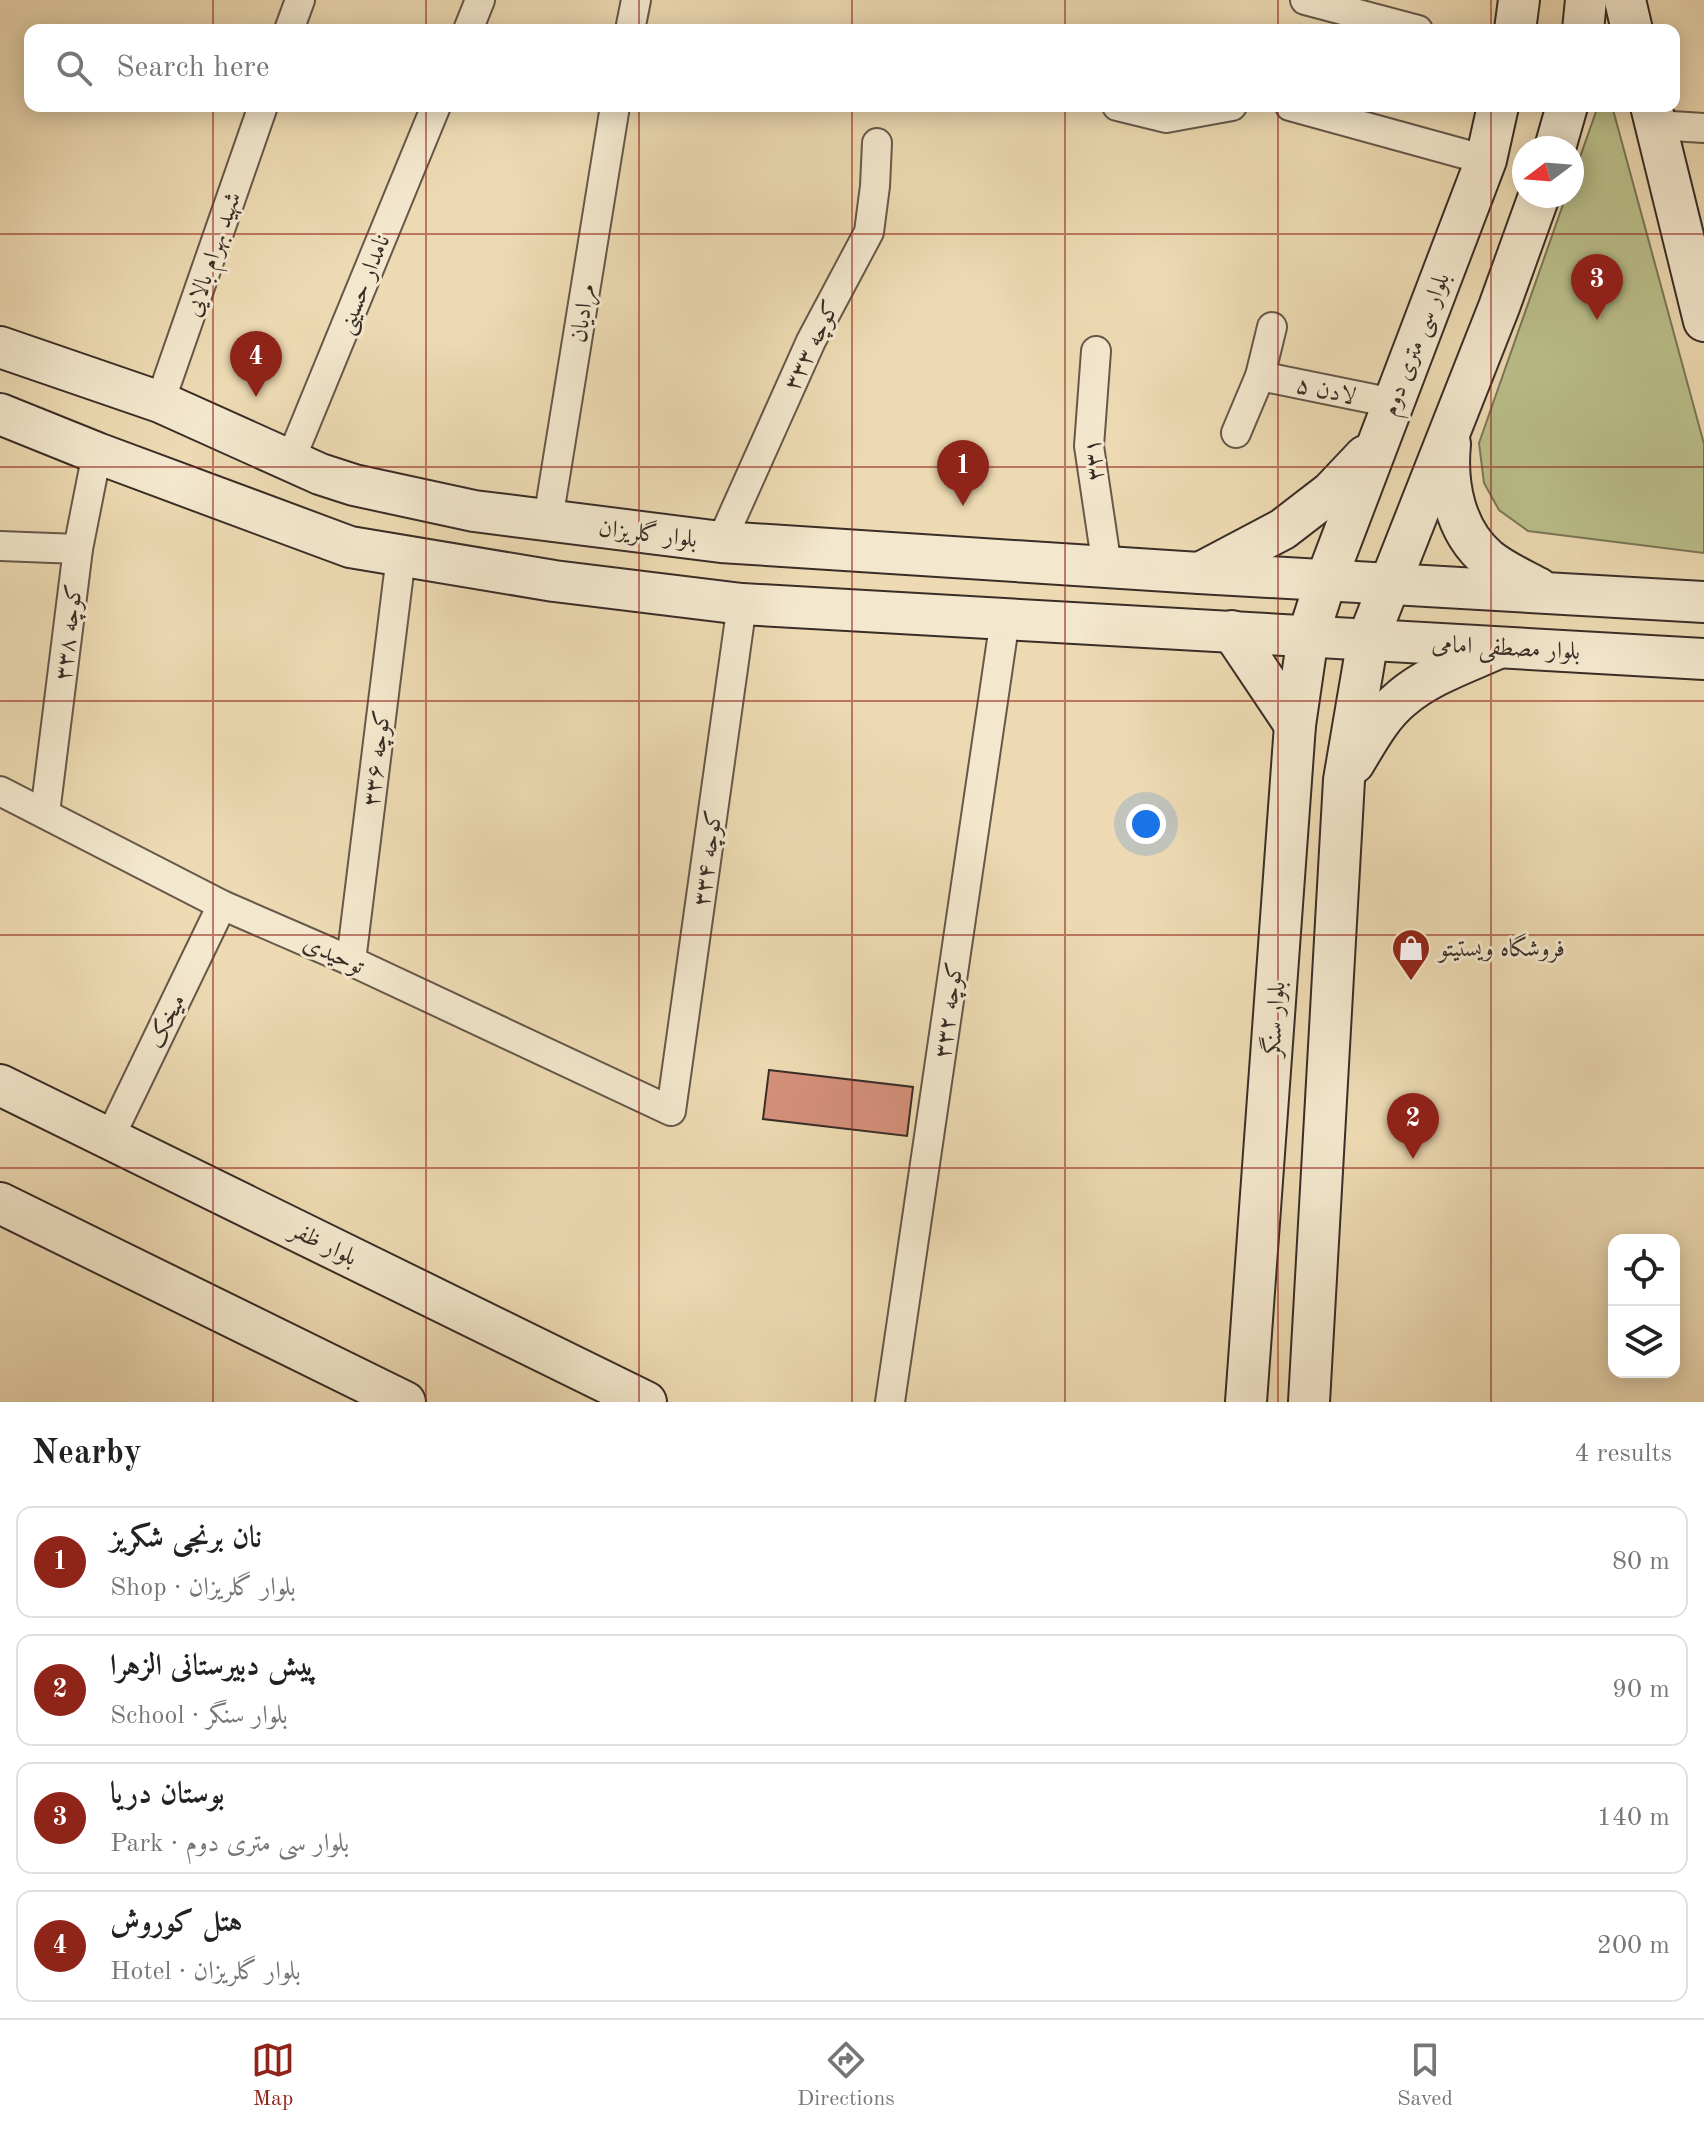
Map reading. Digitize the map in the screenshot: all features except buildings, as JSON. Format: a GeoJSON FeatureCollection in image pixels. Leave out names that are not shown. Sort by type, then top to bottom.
{"type":"FeatureCollection","features":[{"type":"Feature","properties":{"kind":"main road"},"geometry":{"type":"LineString","coordinates":[[1516,24],[1519,0]]}},
{"type":"Feature","properties":{"kind":"main road"},"geometry":{"type":"LineString","coordinates":[[1584,24],[1586,0]]}},
{"type":"Feature","properties":{"kind":"main road"},"geometry":{"type":"LineString","coordinates":[[1625,0],[1631,24]]}},
{"type":"Feature","properties":{"kind":"main road","name":"بلوار سی متری دوم"},"geometry":{"type":"LineString","coordinates":[[1308,636],[1326,580],[1486,160],[1497,112]]}},
{"type":"Feature","properties":{"kind":"main road"},"geometry":{"type":"LineString","coordinates":[[1558,136],[1565,112]]}},
{"type":"Feature","properties":{"kind":"main road"},"geometry":{"type":"LineString","coordinates":[[1653,116],[1704,321]]}},
{"type":"Feature","properties":{"kind":"main road"},"geometry":{"type":"LineString","coordinates":[[1309,1402],[1344,780],[1368,639],[1534,208]]}},
{"type":"Feature","properties":{"kind":"main road","name":"بلوار گلریزان"},"geometry":{"type":"LineString","coordinates":[[0,347],[160,402],[290,461],[354,485],[474,511],[721,542],[1326,580]]}},
{"type":"Feature","properties":{"kind":"main road"},"geometry":{"type":"LineString","coordinates":[[0,414],[350,547],[401,556],[554,581],[742,604],[1308,636]]}},
{"type":"Feature","properties":{"kind":"main road"},"geometry":{"type":"LineString","coordinates":[[1452,428],[1448,467],[1457,515],[1469,538],[1500,568],[1548,593]]}},
{"type":"Feature","properties":{"kind":"main road"},"geometry":{"type":"LineString","coordinates":[[1199,573],[1283,529],[1331,492],[1378,441]]}},
{"type":"Feature","properties":{"kind":"main road"},"geometry":{"type":"LineString","coordinates":[[1326,580],[1704,602]]}},
{"type":"Feature","properties":{"kind":"main road"},"geometry":{"type":"LineString","coordinates":[[1232,631],[1295,725]]}},
{"type":"Feature","properties":{"kind":"main road","name":"بلوار مصطفی امامی"},"geometry":{"type":"LineString","coordinates":[[1308,636],[1704,659]]}},
{"type":"Feature","properties":{"kind":"main road","name":"بلوار سنگر"},"geometry":{"type":"LineString","coordinates":[[1246,1402],[1295,725],[1308,636]]}},
{"type":"Feature","properties":{"kind":"main road"},"geometry":{"type":"LineString","coordinates":[[1344,780],[1375,727],[1401,698],[1428,680],[1503,646]]}},
{"type":"Feature","properties":{"kind":"main road","name":"بلوار ظفر"},"geometry":{"type":"LineString","coordinates":[[0,1085],[646,1402]]}},
{"type":"Feature","properties":{"kind":"main road"},"geometry":{"type":"LineString","coordinates":[[1,1205],[405,1402]]}},
{"type":"Feature","properties":{"kind":"street"},"geometry":{"type":"LineString","coordinates":[[291,24],[300,0]]}},
{"type":"Feature","properties":{"kind":"street"},"geometry":{"type":"LineString","coordinates":[[470,24],[480,0]]}},
{"type":"Feature","properties":{"kind":"street"},"geometry":{"type":"LineString","coordinates":[[631,24],[636,0]]}},
{"type":"Feature","properties":{"kind":"street"},"geometry":{"type":"LineString","coordinates":[[1305,0],[1395,24]]}},
{"type":"Feature","properties":{"kind":"street","name":"شهید بهرام بالایی"},"geometry":{"type":"LineString","coordinates":[[160,402],[261,112]]}},
{"type":"Feature","properties":{"kind":"street","name":"نامدار حسینی"},"geometry":{"type":"LineString","coordinates":[[290,461],[434,112]]}},
{"type":"Feature","properties":{"kind":"street","name":"مرادیان"},"geometry":{"type":"LineString","coordinates":[[548,520],[614,112]]}},
{"type":"Feature","properties":{"kind":"street"},"geometry":{"type":"LineString","coordinates":[[1142,112],[1166,118],[1199,112]]}},
{"type":"Feature","properties":{"kind":"street"},"geometry":{"type":"LineString","coordinates":[[1312,112],[1486,160]]}},
{"type":"Feature","properties":{"kind":"street"},"geometry":{"type":"LineString","coordinates":[[1653,116],[1704,128]]}},
{"type":"Feature","properties":{"kind":"street","name":"کوچه ۳۳۳"},"geometry":{"type":"LineString","coordinates":[[721,542],[811,341],[869,232],[877,143]]}},
{"type":"Feature","properties":{"kind":"street"},"geometry":{"type":"LineString","coordinates":[[1236,433],[1260,376],[1272,327]]}},
{"type":"Feature","properties":{"kind":"street","name":"۳۳۱"},"geometry":{"type":"LineString","coordinates":[[1096,351],[1089,446],[1107,567]]}},
{"type":"Feature","properties":{"kind":"street","name":"لادن ۵"},"geometry":{"type":"LineString","coordinates":[[1260,376],[1393,403]]}},
{"type":"Feature","properties":{"kind":"street","name":"کوچه ۳۳۸"},"geometry":{"type":"LineString","coordinates":[[45,813],[78,549],[97,453]]}},
{"type":"Feature","properties":{"kind":"street"},"geometry":{"type":"LineString","coordinates":[[0,546],[78,549]]}},
{"type":"Feature","properties":{"kind":"street","name":"کوچه ۳۳۶"},"geometry":{"type":"LineString","coordinates":[[351,961],[401,556]]}},
{"type":"Feature","properties":{"kind":"street","name":"کوچه ۳۳۴"},"geometry":{"type":"LineString","coordinates":[[671,1111],[742,604]]}},
{"type":"Feature","properties":{"kind":"street","name":"کوچه ۳۳۲"},"geometry":{"type":"LineString","coordinates":[[890,1402],[1005,619]]}},
{"type":"Feature","properties":{"kind":"street","name":"توحیدی"},"geometry":{"type":"LineString","coordinates":[[0,791],[222,905],[351,961],[671,1111]]}},
{"type":"Feature","properties":{"kind":"street","name":"میخک"},"geometry":{"type":"LineString","coordinates":[[110,1137],[222,905]]}},
{"type":"Feature","properties":{"kind":"green space"},"geometry":{"type":"Polygon","coordinates":[[[1596,112],[1614,112],[1704,444],[1704,553],[1528,531],[1499,510],[1484,483],[1479,443],[1562,208],[1584,208],[1584,146],[1596,112]]]}},
{"type":"Feature","properties":{"kind":"place","name":"بوستان دریا"},"geometry":{"type":"Point","coordinates":[1597,320]}},
{"type":"Feature","properties":{"kind":"place","name":"هتل کوروش"},"geometry":{"type":"Point","coordinates":[256,397]}},
{"type":"Feature","properties":{"kind":"place","name":"نان برنجی شکریز"},"geometry":{"type":"Point","coordinates":[963,506]}},
{"type":"Feature","properties":{"kind":"place","name":"فروشگاه ویستیتو"},"geometry":{"type":"Point","coordinates":[1411,982]}},
{"type":"Feature","properties":{"kind":"place","name":"پیش دبیرستانی الزهرا"},"geometry":{"type":"Point","coordinates":[1413,1159]}}]}
